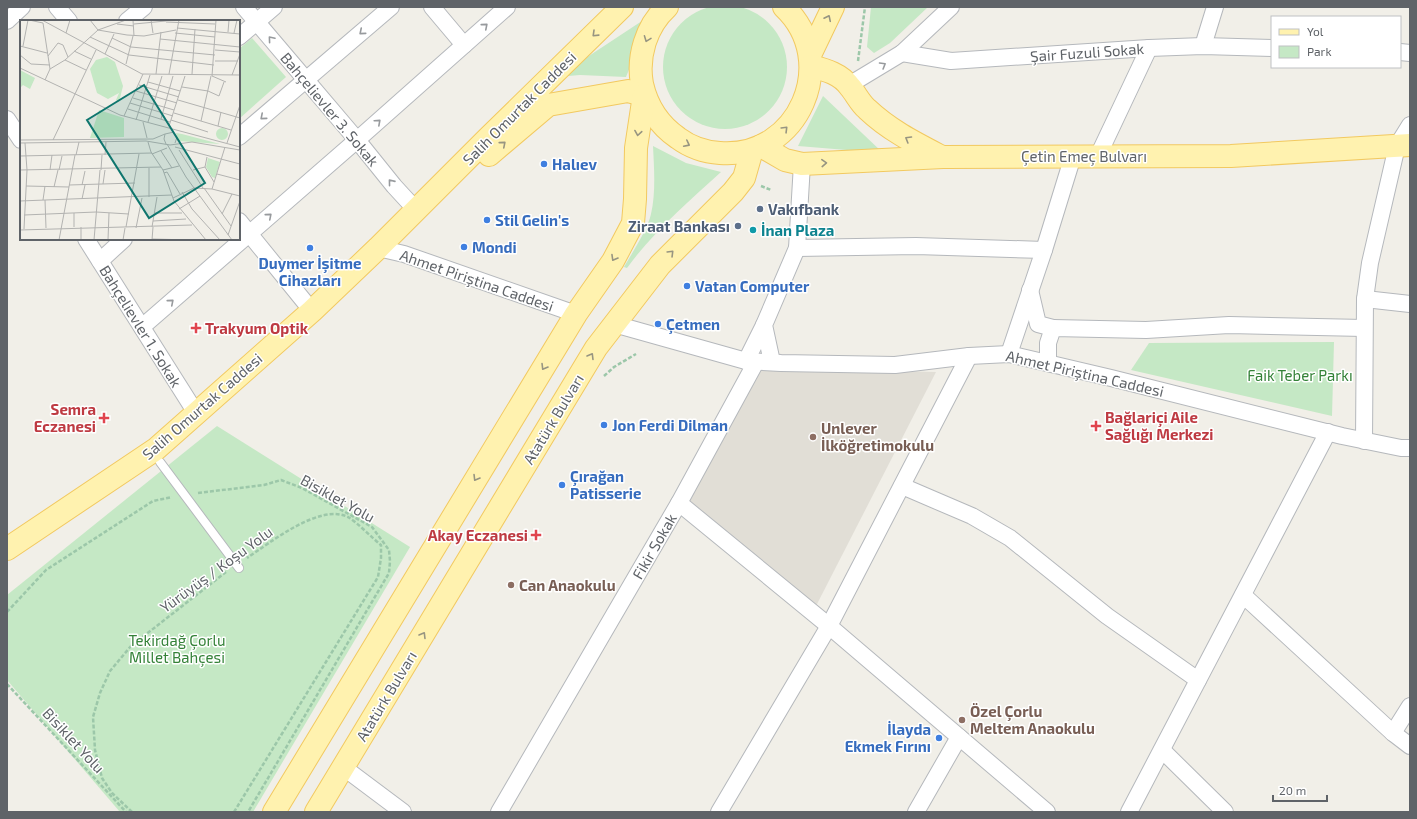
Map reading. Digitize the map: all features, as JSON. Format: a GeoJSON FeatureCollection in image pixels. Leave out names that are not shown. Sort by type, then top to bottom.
{"type":"FeatureCollection","features":[{"type":"Feature","properties":{"kind":"main road","name":"Salih Omurtak Caddesi"},"geometry":{"type":"LineString","coordinates":[[7,549],[156,448],[312,311],[417,211],[487,139],[622,7]]}},
{"type":"Feature","properties":{"kind":"main road"},"geometry":{"type":"LineString","coordinates":[[274,812],[576,314],[613,261],[633,223],[636,148],[644,95],[641,76],[641,58],[646,40],[654,23],[667,7]]}},
{"type":"Feature","properties":{"kind":"main road"},"geometry":{"type":"LineString","coordinates":[[644,95],[654,115],[668,132],[687,145],[708,152],[730,154],[757,148],[778,135],[792,122],[803,104],[809,85],[810,60],[804,34],[792,15],[784,7]]}},
{"type":"Feature","properties":{"kind":"main road"},"geometry":{"type":"LineString","coordinates":[[810,60],[833,7]]}},
{"type":"Feature","properties":{"kind":"main road"},"geometry":{"type":"LineString","coordinates":[[810,60],[840,77],[849,85],[866,108],[888,127],[911,141],[943,157]]}},
{"type":"Feature","properties":{"kind":"main road","name":"Salih Omurtak Caddesi"},"geometry":{"type":"LineString","coordinates":[[417,211],[496,150],[548,105],[628,91],[644,95]]}},
{"type":"Feature","properties":{"kind":"main road","name":"Çetin Emeç Bulvarı"},"geometry":{"type":"LineString","coordinates":[[757,148],[785,160],[802,164],[943,157],[1231,156],[1404,146]]}},
{"type":"Feature","properties":{"kind":"main road","name":"Atatürk Bulvarı"},"geometry":{"type":"LineString","coordinates":[[316,812],[596,348],[660,265],[733,192],[744,178],[757,148]]}},
{"type":"Feature","properties":{"kind":"street"},"geometry":{"type":"LineString","coordinates":[[7,21],[22,7]]}},
{"type":"Feature","properties":{"kind":"street"},"geometry":{"type":"LineString","coordinates":[[57,7],[68,20]]}},
{"type":"Feature","properties":{"kind":"street"},"geometry":{"type":"LineString","coordinates":[[128,20],[144,7]]}},
{"type":"Feature","properties":{"kind":"street","name":"Bahçelievler 3. Sokak"},"geometry":{"type":"LineString","coordinates":[[244,7],[394,186],[417,211]]}},
{"type":"Feature","properties":{"kind":"street"},"geometry":{"type":"LineString","coordinates":[[240,36],[274,7]]}},
{"type":"Feature","properties":{"kind":"street"},"geometry":{"type":"LineString","coordinates":[[240,137],[391,7]]}},
{"type":"Feature","properties":{"kind":"street"},"geometry":{"type":"LineString","coordinates":[[432,7],[464,45]]}},
{"type":"Feature","properties":{"kind":"street"},"geometry":{"type":"LineString","coordinates":[[312,311],[244,227],[357,140],[507,7]]}},
{"type":"Feature","properties":{"kind":"street"},"geometry":{"type":"LineString","coordinates":[[849,85],[902,53],[951,7]]}},
{"type":"Feature","properties":{"kind":"street"},"geometry":{"type":"LineString","coordinates":[[1203,46],[1215,7]]}},
{"type":"Feature","properties":{"kind":"street","name":"Şair Fuzuli Sokak"},"geometry":{"type":"LineString","coordinates":[[902,53],[952,61],[1149,48],[1203,46],[1271,48]]}},
{"type":"Feature","properties":{"kind":"street"},"geometry":{"type":"LineString","coordinates":[[1098,156],[1149,48]]}},
{"type":"Feature","properties":{"kind":"street"},"geometry":{"type":"LineString","coordinates":[[13,121],[20,138]]}},
{"type":"Feature","properties":{"kind":"street"},"geometry":{"type":"LineString","coordinates":[[1364,440],[1364,328],[1365,299],[1370,263],[1410,125]]}},
{"type":"Feature","properties":{"kind":"street"},"geometry":{"type":"LineString","coordinates":[[1009,354],[1044,250],[1073,156]]}},
{"type":"Feature","properties":{"kind":"street"},"geometry":{"type":"LineString","coordinates":[[802,164],[797,248],[916,246],[1044,250]]}},
{"type":"Feature","properties":{"kind":"street","name":"Bahçelievler 1. Sokak"},"geometry":{"type":"LineString","coordinates":[[87,240],[196,413]]}},
{"type":"Feature","properties":{"kind":"street"},"geometry":{"type":"LineString","coordinates":[[100,261],[123,240]]}},
{"type":"Feature","properties":{"kind":"street"},"geometry":{"type":"LineString","coordinates":[[142,327],[231,240]]}},
{"type":"Feature","properties":{"kind":"street","name":"Ahmet Piriştina Caddesi"},"geometry":{"type":"LineString","coordinates":[[378,248],[404,254],[576,314]]}},
{"type":"Feature","properties":{"kind":"street","name":"Fikir Sokak"},"geometry":{"type":"LineString","coordinates":[[499,812],[678,503],[751,361],[764,324],[797,248]]}},
{"type":"Feature","properties":{"kind":"street"},"geometry":{"type":"LineString","coordinates":[[1030,290],[1038,324],[1053,328],[1146,330],[1229,325],[1364,328]]}},
{"type":"Feature","properties":{"kind":"street"},"geometry":{"type":"LineString","coordinates":[[1365,299],[1410,304]]}},
{"type":"Feature","properties":{"kind":"street","name":"Ahmet Piriştina Caddesi"},"geometry":{"type":"LineString","coordinates":[[614,324],[751,361],[895,365],[969,356],[1009,354],[1328,432],[1401,448],[1410,448]]}},
{"type":"Feature","properties":{"kind":"street"},"geometry":{"type":"LineString","coordinates":[[764,324],[772,362]]}},
{"type":"Feature","properties":{"kind":"street"},"geometry":{"type":"LineString","coordinates":[[1048,363],[1048,343],[1053,328]]}},
{"type":"Feature","properties":{"kind":"street"},"geometry":{"type":"LineString","coordinates":[[719,812],[830,626],[969,356]]}},
{"type":"Feature","properties":{"kind":"street"},"geometry":{"type":"LineString","coordinates":[[1129,812],[1328,432]]}},
{"type":"Feature","properties":{"kind":"street"},"geometry":{"type":"LineString","coordinates":[[902,486],[972,516],[1010,538],[1107,616],[1198,680]]}},
{"type":"Feature","properties":{"kind":"street"},"geometry":{"type":"LineString","coordinates":[[678,503],[830,626],[1047,812]]}},
{"type":"Feature","properties":{"kind":"street"},"geometry":{"type":"LineString","coordinates":[[1243,595],[1393,733],[1410,746]]}},
{"type":"Feature","properties":{"kind":"street"},"geometry":{"type":"LineString","coordinates":[[1393,733],[1410,706]]}},
{"type":"Feature","properties":{"kind":"street"},"geometry":{"type":"LineString","coordinates":[[916,812],[959,737]]}},
{"type":"Feature","properties":{"kind":"street"},"geometry":{"type":"LineString","coordinates":[[1162,750],[1225,812]]}},
{"type":"Feature","properties":{"kind":"street"},"geometry":{"type":"LineString","coordinates":[[343,767],[403,812]]}},
{"type":"Feature","properties":{"kind":"lane"},"geometry":{"type":"LineString","coordinates":[[160,462],[238,566]]}},
{"type":"Feature","properties":{"kind":"path"},"geometry":{"type":"LineString","coordinates":[[858,63],[865,7]]}},
{"type":"Feature","properties":{"kind":"path","name":"Bisiklet Yolu"},"geometry":{"type":"LineString","coordinates":[[7,612],[46,570],[153,501],[184,494],[264,485],[281,480],[302,488],[372,527],[389,550],[390,561],[388,573],[248,812]]}},
{"type":"Feature","properties":{"kind":"path","name":"Yürüyüş / Koşu Yolu"},"geometry":{"type":"LineString","coordinates":[[132,812],[112,793],[102,778],[95,750],[93,717],[100,694],[110,671],[131,646],[238,566],[300,524],[330,513],[347,517],[380,545],[381,558],[378,577],[234,812]]}},
{"type":"Feature","properties":{"kind":"path","name":"Bisiklet Yolu"},"geometry":{"type":"LineString","coordinates":[[7,684],[126,812]]}},
{"type":"Feature","properties":{"kind":"shaded area","name":"Unlever İlköğretimokulu"},"geometry":{"type":"Polygon","coordinates":[[[763,368],[936,372],[815,608],[685,502],[763,368]]]}},
{"type":"Feature","properties":{"kind":"green space"},"geometry":{"type":"Polygon","coordinates":[[[725,5],[737,6],[749,10],[760,15],[769,23],[777,32],[782,43],[786,55],[786,79],[782,91],[777,102],[769,111],[760,119],[749,124],[737,128],[725,129],[713,128],[701,124],[690,119],[681,111],[673,102],[668,91],[664,79],[663,67],[664,55],[668,43],[673,32],[681,23],[690,15],[701,10],[713,6],[725,5]]]}},
{"type":"Feature","properties":{"kind":"green space"},"geometry":{"type":"Polygon","coordinates":[[[871,7],[928,7],[890,43],[874,53],[867,47],[871,7]]]}},
{"type":"Feature","properties":{"kind":"green space"},"geometry":{"type":"Polygon","coordinates":[[[651,15],[626,77],[580,75],[557,77],[651,15]]]}},
{"type":"Feature","properties":{"kind":"green space"},"geometry":{"type":"Polygon","coordinates":[[[252,38],[286,77],[240,118],[240,48],[252,38]]]}},
{"type":"Feature","properties":{"kind":"green space"},"geometry":{"type":"Polygon","coordinates":[[[823,96],[883,153],[798,146],[823,96]]]}},
{"type":"Feature","properties":{"kind":"green space"},"geometry":{"type":"Polygon","coordinates":[[[653,146],[686,163],[721,172],[659,230],[627,268],[624,267],[643,234],[653,206],[653,146]]]}},
{"type":"Feature","properties":{"kind":"green space","name":"Faik Teber Parkı"},"geometry":{"type":"Polygon","coordinates":[[[1334,342],[1332,416],[1131,370],[1149,343],[1334,342]]]}},
{"type":"Feature","properties":{"kind":"green space","name":"Tekirdağ Çorlu Millet Bahçesi"},"geometry":{"type":"Polygon","coordinates":[[[217,426],[410,547],[253,812],[120,812],[7,680],[7,595],[217,426]]]}},
{"type":"Feature","properties":{"kind":"place","name":"Halıev"},"geometry":{"type":"Point","coordinates":[544,164]}},
{"type":"Feature","properties":{"kind":"place","name":"Vakıfbank"},"geometry":{"type":"Point","coordinates":[760,209]}},
{"type":"Feature","properties":{"kind":"place","name":"Stil Gelin's"},"geometry":{"type":"Point","coordinates":[487,220]}},
{"type":"Feature","properties":{"kind":"place","name":"Ziraat Bankası"},"geometry":{"type":"Point","coordinates":[738,226]}},
{"type":"Feature","properties":{"kind":"place","name":"İnan Plaza"},"geometry":{"type":"Point","coordinates":[753,230]}},
{"type":"Feature","properties":{"kind":"place","name":"Mondi"},"geometry":{"type":"Point","coordinates":[464,247]}},
{"type":"Feature","properties":{"kind":"place","name":"Duymer İşitme Cihazları"},"geometry":{"type":"Point","coordinates":[310,248]}},
{"type":"Feature","properties":{"kind":"place","name":"Vatan Computer"},"geometry":{"type":"Point","coordinates":[687,286]}},
{"type":"Feature","properties":{"kind":"place","name":"Çetmen"},"geometry":{"type":"Point","coordinates":[658,324]}},
{"type":"Feature","properties":{"kind":"place","name":"Trakyum Optik"},"geometry":{"type":"Point","coordinates":[196,328]}},
{"type":"Feature","properties":{"kind":"place","name":"Semra Eczanesi"},"geometry":{"type":"Point","coordinates":[104,418]}},
{"type":"Feature","properties":{"kind":"place","name":"Jon Ferdi Dilman"},"geometry":{"type":"Point","coordinates":[604,425]}},
{"type":"Feature","properties":{"kind":"place","name":"Bağlariçi Aile Sağlığı Merkezi"},"geometry":{"type":"Point","coordinates":[1096,426]}},
{"type":"Feature","properties":{"kind":"place","name":"Unlever İlköğretimokulu"},"geometry":{"type":"Point","coordinates":[813,437]}},
{"type":"Feature","properties":{"kind":"place","name":"Çırağan Patisserie"},"geometry":{"type":"Point","coordinates":[562,485]}},
{"type":"Feature","properties":{"kind":"place","name":"Akay Eczanesi"},"geometry":{"type":"Point","coordinates":[536,535]}},
{"type":"Feature","properties":{"kind":"place","name":"Can Anaokulu"},"geometry":{"type":"Point","coordinates":[511,585]}},
{"type":"Feature","properties":{"kind":"place","name":"Özel Çorlu Meltem Anaokulu"},"geometry":{"type":"Point","coordinates":[962,720]}},
{"type":"Feature","properties":{"kind":"place","name":"İlayda Ekmek Fırını"},"geometry":{"type":"Point","coordinates":[939,738]}}]}
